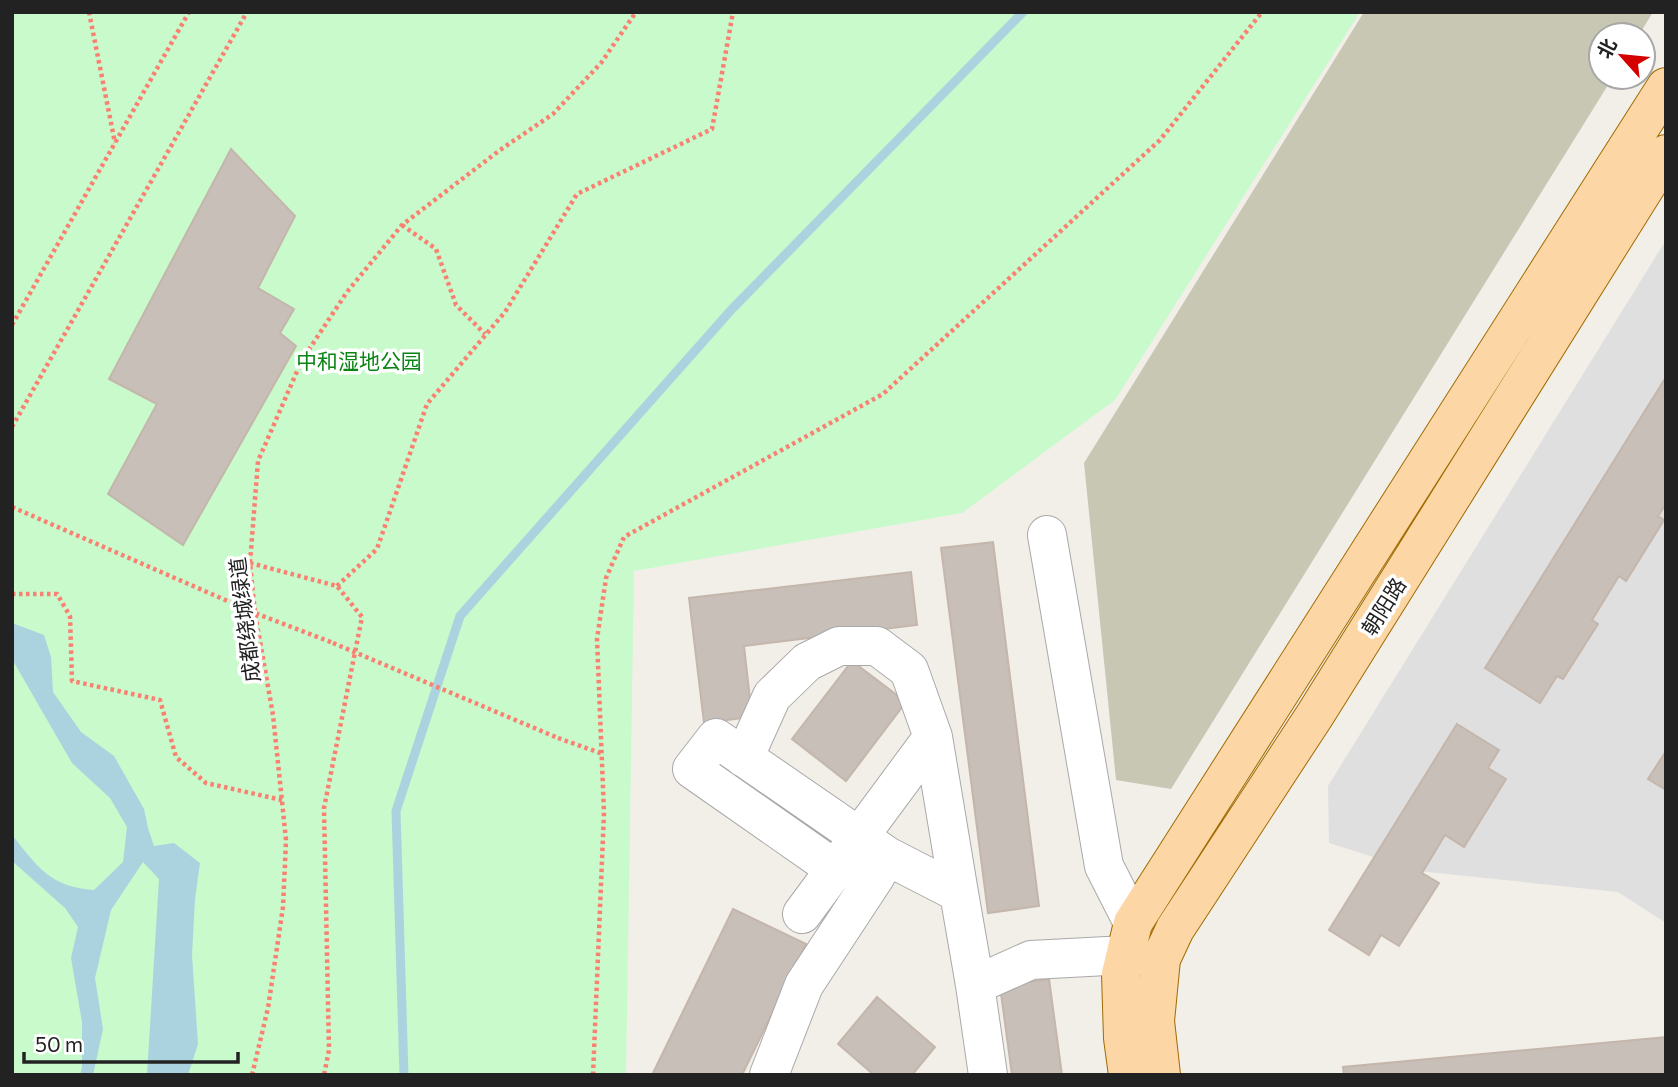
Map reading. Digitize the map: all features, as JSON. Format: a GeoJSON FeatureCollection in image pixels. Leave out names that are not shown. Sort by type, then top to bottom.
{"type":"FeatureCollection","features":[{"type":"Feature","properties":{"kind":"main road"},"geometry":{"type":"LineString","coordinates":[[1128,1075],[1123,1038],[1121,974],[1129,939],[1666,87]]}},
{"type":"Feature","properties":{"kind":"main road","name":"朝阳路"},"geometry":{"type":"LineString","coordinates":[[1161,1075],[1155,1021],[1161,959],[1175,929],[1315,715],[1666,154]]}},
{"type":"Feature","properties":{"kind":"street"},"geometry":{"type":"LineString","coordinates":[[975,985],[1031,960],[1129,939],[1104,866],[1047,535]]}},
{"type":"Feature","properties":{"kind":"street"},"geometry":{"type":"LineString","coordinates":[[744,758],[772,696],[807,662],[839,646],[877,646],[909,670],[933,737],[988,1075]]}},
{"type":"Feature","properties":{"kind":"street"},"geometry":{"type":"LineString","coordinates":[[802,914],[835,869],[873,847],[933,737]]}},
{"type":"Feature","properties":{"kind":"street"},"geometry":{"type":"LineString","coordinates":[[835,869],[692,769],[716,738],[873,847],[959,893]]}},
{"type":"Feature","properties":{"kind":"street"},"geometry":{"type":"LineString","coordinates":[[769,1075],[804,985],[875,877],[873,847]]}},
{"type":"Feature","properties":{"kind":"path"},"geometry":{"type":"LineString","coordinates":[[89,12],[115,144]]}},
{"type":"Feature","properties":{"kind":"path"},"geometry":{"type":"LineString","coordinates":[[12,326],[189,12]]}},
{"type":"Feature","properties":{"kind":"path"},"geometry":{"type":"LineString","coordinates":[[12,427],[247,12]]}},
{"type":"Feature","properties":{"kind":"path","name":"成都绕城绿道"},"geometry":{"type":"LineString","coordinates":[[252,1075],[268,1009],[283,907],[286,840],[273,715],[255,613],[250,563],[258,461],[302,360],[347,292],[402,225],[500,150],[553,114],[601,63],[636,12]]}},
{"type":"Feature","properties":{"kind":"path"},"geometry":{"type":"LineString","coordinates":[[337,586],[377,549],[427,404],[505,312],[578,194],[712,129],[733,12]]}},
{"type":"Feature","properties":{"kind":"path"},"geometry":{"type":"LineString","coordinates":[[593,1075],[604,813],[597,639],[606,578],[624,537],[883,394],[1160,140],[1262,12]]}},
{"type":"Feature","properties":{"kind":"path"},"geometry":{"type":"LineString","coordinates":[[402,225],[436,248],[456,305],[485,335]]}},
{"type":"Feature","properties":{"kind":"path"},"geometry":{"type":"LineString","coordinates":[[12,507],[255,613],[603,754]]}},
{"type":"Feature","properties":{"kind":"path"},"geometry":{"type":"LineString","coordinates":[[250,563],[337,586],[362,617],[324,807],[329,1050],[324,1075]]}},
{"type":"Feature","properties":{"kind":"path"},"geometry":{"type":"LineString","coordinates":[[12,594],[57,594],[71,617],[72,681],[160,700],[176,757],[206,783],[282,800]]}},
{"type":"Feature","properties":{"kind":"shaded area"},"geometry":{"type":"Polygon","coordinates":[[[1364,12],[1653,12],[1648,21],[1587,21],[1587,91],[1604,91],[1171,789],[1116,780],[1084,463],[1364,12]]]}},
{"type":"Feature","properties":{"kind":"shaded area"},"geometry":{"type":"Polygon","coordinates":[[[1666,240],[1666,923],[1618,892],[1418,871],[1329,843],[1328,786],[1666,240]]]}},
{"type":"Feature","properties":{"kind":"green space","name":"中和湿地公园"},"geometry":{"type":"Polygon","coordinates":[[[12,12],[1360,12],[1115,400],[962,513],[634,571],[626,1075],[12,1075],[12,12]]]}},
{"type":"Feature","properties":{"kind":"water"},"geometry":{"type":"Polygon","coordinates":[[[12,623],[44,635],[51,657],[53,692],[81,732],[114,756],[144,809],[154,846],[174,843],[200,863],[192,955],[198,1044],[188,1075],[147,1075],[159,879],[143,862],[111,910],[95,978],[103,1029],[93,1075],[80,1075],[82,1022],[71,958],[78,927],[65,908],[12,861],[12,835],[38,866],[56,880],[66,885],[94,890],[123,862],[127,827],[110,798],[72,763],[12,659],[12,623]]]}},
{"type":"Feature","properties":{"kind":"building"},"geometry":{"type":"Polygon","coordinates":[[[231,149],[295,216],[258,288],[294,309],[280,333],[296,346],[183,545],[108,494],[157,404],[109,379],[231,149]]]}},
{"type":"Feature","properties":{"kind":"building"},"geometry":{"type":"Polygon","coordinates":[[[1666,377],[1666,504],[1658,516],[1664,520],[1626,581],[1619,576],[1592,620],[1598,624],[1563,679],[1557,676],[1540,703],[1485,668],[1666,377]]]}},
{"type":"Feature","properties":{"kind":"building"},"geometry":{"type":"Polygon","coordinates":[[[993,542],[1039,906],[988,913],[941,548],[993,542]]]}},
{"type":"Feature","properties":{"kind":"building"},"geometry":{"type":"Polygon","coordinates":[[[911,572],[917,625],[744,646],[752,717],[704,723],[689,598],[911,572]]]}},
{"type":"Feature","properties":{"kind":"building"},"geometry":{"type":"Polygon","coordinates":[[[852,661],[906,702],[846,781],[792,739],[852,661]]]}},
{"type":"Feature","properties":{"kind":"building"},"geometry":{"type":"Polygon","coordinates":[[[1457,724],[1499,750],[1488,768],[1506,779],[1464,847],[1445,835],[1422,873],[1439,883],[1399,946],[1381,935],[1369,955],[1329,930],[1457,724]]]}},
{"type":"Feature","properties":{"kind":"building"},"geometry":{"type":"Polygon","coordinates":[[[1666,751],[1666,790],[1648,779],[1666,751]]]}},
{"type":"Feature","properties":{"kind":"building"},"geometry":{"type":"Polygon","coordinates":[[[733,909],[806,944],[742,1075],[652,1075],[733,909]]]}},
{"type":"Feature","properties":{"kind":"building"},"geometry":{"type":"Polygon","coordinates":[[[1049,979],[1062,1075],[1012,1075],[1000,986],[1049,979]]]}},
{"type":"Feature","properties":{"kind":"building"},"geometry":{"type":"Polygon","coordinates":[[[877,997],[935,1047],[912,1075],[874,1075],[838,1044],[877,997]]]}},
{"type":"Feature","properties":{"kind":"building"},"geometry":{"type":"Polygon","coordinates":[[[1666,1037],[1666,1075],[1344,1075],[1343,1067],[1666,1037]]]}},
{"type":"Feature","properties":{"kind":"waterway"},"geometry":{"type":"LineString","coordinates":[[404,1075],[396,811],[460,616],[732,309],[1023,12]]}}]}
